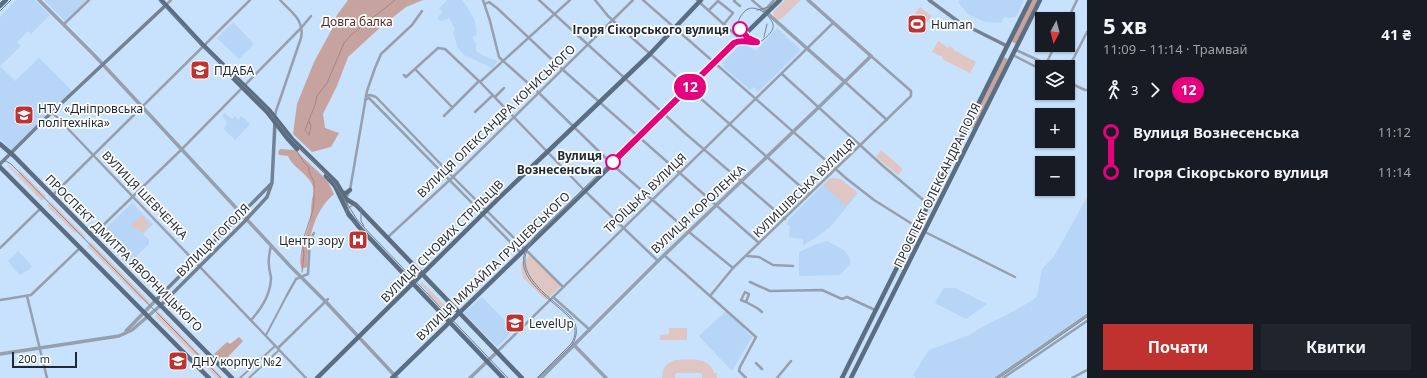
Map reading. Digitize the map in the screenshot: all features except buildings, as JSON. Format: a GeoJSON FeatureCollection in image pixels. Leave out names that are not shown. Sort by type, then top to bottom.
{"type":"FeatureCollection","features":[{"type":"Feature","properties":{"kind":"main road"},"geometry":{"type":"LineString","coordinates":[[0,6],[6,0]]}},
{"type":"Feature","properties":{"kind":"main road"},"geometry":{"type":"LineString","coordinates":[[156,0],[164,6],[203,47],[244,86],[275,119],[298,147]]}},
{"type":"Feature","properties":{"kind":"main road"},"geometry":{"type":"LineString","coordinates":[[161,0],[164,6]]}},
{"type":"Feature","properties":{"kind":"main road","name":"ВУЛИЦЯ МИХАЙЛА ГРУШЕВСЬКОГО"},"geometry":{"type":"LineString","coordinates":[[394,377],[780,0]]}},
{"type":"Feature","properties":{"kind":"main road"},"geometry":{"type":"LineString","coordinates":[[929,0],[959,22],[1015,50]]}},
{"type":"Feature","properties":{"kind":"main road","name":"ПРОСПЕКТ ОЛЕКСАНДРА ПОЛЯ"},"geometry":{"type":"LineString","coordinates":[[842,378],[1030,0]]}},
{"type":"Feature","properties":{"kind":"main road","name":"ПРОСПЕКТ ОЛЕКСАНДРА ПОЛЯ"},"geometry":{"type":"LineString","coordinates":[[852,378],[1040,0]]}},
{"type":"Feature","properties":{"kind":"main road","name":"ВУЛИЦЯ СІЧОВИХ СТРІЛЬЦІВ"},"geometry":{"type":"LineString","coordinates":[[317,378],[574,126],[650,54],[675,29],[699,1]]}},
{"type":"Feature","properties":{"kind":"main road"},"geometry":{"type":"LineString","coordinates":[[164,6],[52,112],[0,165],[209,378]]}},
{"type":"Feature","properties":{"kind":"main road"},"geometry":{"type":"LineString","coordinates":[[1004,51],[1013,55]]}},
{"type":"Feature","properties":{"kind":"main road"},"geometry":{"type":"LineString","coordinates":[[275,119],[283,133],[335,184],[342,193],[346,210],[359,227]]}},
{"type":"Feature","properties":{"kind":"main road","name":"ВУЛИЦЯ ГОГОЛЯ"},"geometry":{"type":"LineString","coordinates":[[161,305],[247,220],[265,200],[272,183],[275,119]]}},
{"type":"Feature","properties":{"kind":"main road"},"geometry":{"type":"LineString","coordinates":[[274,136],[278,132],[283,133]]}},
{"type":"Feature","properties":{"kind":"main road","name":"ПРОСПЕКТ ДМИТРА ЯВОРНИЦЬКОГО"},"geometry":{"type":"LineString","coordinates":[[0,144],[232,378]]}},
{"type":"Feature","properties":{"kind":"main road","name":"ВУЛИЦЯ ГОГОЛЯ"},"geometry":{"type":"LineString","coordinates":[[156,300],[272,183]]}},
{"type":"Feature","properties":{"kind":"main road"},"geometry":{"type":"LineString","coordinates":[[335,184],[345,201],[354,203],[522,378]]}},
{"type":"Feature","properties":{"kind":"main road"},"geometry":{"type":"LineString","coordinates":[[342,193],[347,193],[350,190]]}},
{"type":"Feature","properties":{"kind":"main road"},"geometry":{"type":"LineString","coordinates":[[928,205],[935,210]]}},
{"type":"Feature","properties":{"kind":"main road"},"geometry":{"type":"LineString","coordinates":[[346,221],[355,223],[503,378]]}},
{"type":"Feature","properties":{"kind":"main road"},"geometry":{"type":"LineString","coordinates":[[917,227],[925,232]]}},
{"type":"Feature","properties":{"kind":"street"},"geometry":{"type":"LineString","coordinates":[[39,0],[103,65],[301,278],[327,300],[394,377]]}},
{"type":"Feature","properties":{"kind":"street"},"geometry":{"type":"LineString","coordinates":[[63,25],[89,0]]}},
{"type":"Feature","properties":{"kind":"street"},"geometry":{"type":"LineString","coordinates":[[164,6],[171,0]]}},
{"type":"Feature","properties":{"kind":"street"},"geometry":{"type":"LineString","coordinates":[[53,196],[250,0]]}},
{"type":"Feature","properties":{"kind":"street"},"geometry":{"type":"LineString","coordinates":[[280,0],[300,22],[302,27]]}},
{"type":"Feature","properties":{"kind":"street"},"geometry":{"type":"LineString","coordinates":[[483,0],[499,57],[613,164],[689,232],[733,268]]}},
{"type":"Feature","properties":{"kind":"street"},"geometry":{"type":"LineString","coordinates":[[539,0],[664,114],[785,219]]}},
{"type":"Feature","properties":{"kind":"street"},"geometry":{"type":"LineString","coordinates":[[444,116],[480,81],[570,0]]}},
{"type":"Feature","properties":{"kind":"street"},"geometry":{"type":"LineString","coordinates":[[595,0],[613,20],[650,54],[809,194]]}},
{"type":"Feature","properties":{"kind":"street","name":"ВУЛИЦЯ ОЛЕКСАНДРА КОНИСЬКОГО"},"geometry":{"type":"LineString","coordinates":[[388,238],[449,181],[633,0]]}},
{"type":"Feature","properties":{"kind":"street"},"geometry":{"type":"LineString","coordinates":[[643,0],[835,169],[874,200],[917,227]]}},
{"type":"Feature","properties":{"kind":"street"},"geometry":{"type":"LineString","coordinates":[[735,0],[734,1],[740,6]]}},
{"type":"Feature","properties":{"kind":"street"},"geometry":{"type":"LineString","coordinates":[[752,0],[808,48],[887,120]]}},
{"type":"Feature","properties":{"kind":"street","name":"ВУЛИЦЯ МИХАЙЛА ГРУШЕВСЬКОГО"},"geometry":{"type":"LineString","coordinates":[[766,12],[774,0]]}},
{"type":"Feature","properties":{"kind":"street"},"geometry":{"type":"LineString","coordinates":[[808,0],[871,56]]}},
{"type":"Feature","properties":{"kind":"street"},"geometry":{"type":"LineString","coordinates":[[1071,12],[1077,0]]}},
{"type":"Feature","properties":{"kind":"street"},"geometry":{"type":"LineString","coordinates":[[699,1],[741,39]]}},
{"type":"Feature","properties":{"kind":"street"},"geometry":{"type":"LineString","coordinates":[[709,10],[718,1],[733,13],[724,24]]}},
{"type":"Feature","properties":{"kind":"street"},"geometry":{"type":"LineString","coordinates":[[485,4],[489,2],[491,3],[562,69],[759,243]]}},
{"type":"Feature","properties":{"kind":"street"},"geometry":{"type":"LineString","coordinates":[[345,201],[350,190],[368,86],[380,57],[412,24],[422,11]]}},
{"type":"Feature","properties":{"kind":"street"},"geometry":{"type":"LineString","coordinates":[[92,236],[182,149],[311,16]]}},
{"type":"Feature","properties":{"kind":"street","name":"ТРОЇЦЬКА ВУЛИЦЯ"},"geometry":{"type":"LineString","coordinates":[[470,378],[679,173],[756,100],[833,23]]}},
{"type":"Feature","properties":{"kind":"street","name":"ВУЛИЦЯ ГОГОЛЯ"},"geometry":{"type":"LineString","coordinates":[[275,119],[276,111],[301,38],[302,27]]}},
{"type":"Feature","properties":{"kind":"street"},"geometry":{"type":"LineString","coordinates":[[1073,60],[1087,32]]}},
{"type":"Feature","properties":{"kind":"street"},"geometry":{"type":"LineString","coordinates":[[404,75],[406,77],[436,50],[441,48],[445,49],[480,81],[585,191],[658,261]]}},
{"type":"Feature","properties":{"kind":"street"},"geometry":{"type":"LineString","coordinates":[[1015,50],[1037,60]]}},
{"type":"Feature","properties":{"kind":"street"},"geometry":{"type":"LineString","coordinates":[[1013,55],[1035,66]]}},
{"type":"Feature","properties":{"kind":"street","name":"ВУЛИЦЯ КОРОЛЕНКА"},"geometry":{"type":"LineString","coordinates":[[541,378],[664,255],[742,182],[871,56]]}},
{"type":"Feature","properties":{"kind":"street","name":"КУЛИШІВСЬКА ВУЛИЦЯ"},"geometry":{"type":"LineString","coordinates":[[710,296],[733,268],[887,120],[912,94],[911,91],[871,56]]}},
{"type":"Feature","properties":{"kind":"street"},"geometry":{"type":"LineString","coordinates":[[415,69],[452,107]]}},
{"type":"Feature","properties":{"kind":"street"},"geometry":{"type":"LineString","coordinates":[[782,74],[928,205]]}},
{"type":"Feature","properties":{"kind":"street"},"geometry":{"type":"LineString","coordinates":[[1075,85],[1087,90]]}},
{"type":"Feature","properties":{"kind":"street"},"geometry":{"type":"LineString","coordinates":[[475,112],[504,88]]}},
{"type":"Feature","properties":{"kind":"street"},"geometry":{"type":"LineString","coordinates":[[366,96],[372,95],[376,97],[453,177],[521,253]]}},
{"type":"Feature","properties":{"kind":"street"},"geometry":{"type":"LineString","coordinates":[[365,100],[372,95]]}},
{"type":"Feature","properties":{"kind":"street"},"geometry":{"type":"LineString","coordinates":[[369,98],[449,181],[525,249],[563,287]]}},
{"type":"Feature","properties":{"kind":"street","name":"ВУЛИЦЯ ШЕВЧЕНКА"},"geometry":{"type":"LineString","coordinates":[[52,112],[134,196],[306,378]]}},
{"type":"Feature","properties":{"kind":"street"},"geometry":{"type":"LineString","coordinates":[[0,248],[41,208]]}},
{"type":"Feature","properties":{"kind":"street"},"geometry":{"type":"LineString","coordinates":[[925,232],[1015,277]]}},
{"type":"Feature","properties":{"kind":"street"},"geometry":{"type":"LineString","coordinates":[[266,335],[296,279],[308,274],[310,240],[314,233]]}},
{"type":"Feature","properties":{"kind":"street"},"geometry":{"type":"LineString","coordinates":[[251,320],[264,302],[269,289],[271,276],[269,260],[271,255],[271,246]]}},
{"type":"Feature","properties":{"kind":"street"},"geometry":{"type":"LineString","coordinates":[[0,300],[27,296],[34,293],[80,248]]}},
{"type":"Feature","properties":{"kind":"street"},"geometry":{"type":"LineString","coordinates":[[664,255],[756,337],[739,371],[746,378]]}},
{"type":"Feature","properties":{"kind":"street"},"geometry":{"type":"LineString","coordinates":[[746,256],[759,257],[773,265],[793,266]]}},
{"type":"Feature","properties":{"kind":"street"},"geometry":{"type":"LineString","coordinates":[[750,282],[770,291],[822,290],[842,299],[848,297],[875,310]]}},
{"type":"Feature","properties":{"kind":"street"},"geometry":{"type":"LineString","coordinates":[[27,296],[47,378]]}},
{"type":"Feature","properties":{"kind":"street"},"geometry":{"type":"LineString","coordinates":[[553,297],[590,330]]}},
{"type":"Feature","properties":{"kind":"street"},"geometry":{"type":"LineString","coordinates":[[146,314],[156,300]]}},
{"type":"Feature","properties":{"kind":"street"},"geometry":{"type":"LineString","coordinates":[[249,378],[327,300]]}},
{"type":"Feature","properties":{"kind":"street"},"geometry":{"type":"LineString","coordinates":[[746,302],[762,312]]}},
{"type":"Feature","properties":{"kind":"street"},"geometry":{"type":"LineString","coordinates":[[0,354],[108,339],[123,334],[146,314],[161,305]]}},
{"type":"Feature","properties":{"kind":"street"},"geometry":{"type":"LineString","coordinates":[[996,378],[1087,315]]}},
{"type":"Feature","properties":{"kind":"street"},"geometry":{"type":"LineString","coordinates":[[1003,378],[1087,321]]}},
{"type":"Feature","properties":{"kind":"street"},"geometry":{"type":"LineString","coordinates":[[574,345],[606,378]]}},
{"type":"Feature","properties":{"kind":"street"},"geometry":{"type":"LineString","coordinates":[[240,378],[274,347]]}},
{"type":"Feature","properties":{"kind":"street"},"geometry":{"type":"LineString","coordinates":[[777,378],[791,361]]}},
{"type":"Feature","properties":{"kind":"street"},"geometry":{"type":"LineString","coordinates":[[756,363],[762,370]]}},
{"type":"Feature","properties":{"kind":"street"},"geometry":{"type":"LineString","coordinates":[[1072,378],[1087,370]]}},
{"type":"Feature","properties":{"kind":"shaded area"},"geometry":{"type":"Polygon","coordinates":[[[16,0],[35,0],[50,15],[31,34],[28,31],[17,42],[21,46],[0,66],[0,17],[16,0]]]}},
{"type":"Feature","properties":{"kind":"shaded area"},"geometry":{"type":"Polygon","coordinates":[[[44,0],[87,0],[65,21],[44,0]]]}},
{"type":"Feature","properties":{"kind":"shaded area"},"geometry":{"type":"Polygon","coordinates":[[[447,0],[462,0],[468,8],[475,21],[477,35],[472,37],[476,44],[476,51],[486,57],[498,61],[492,68],[464,55],[458,48],[453,33],[455,29],[449,18],[441,21],[437,18],[443,12],[439,9],[447,0]]]}},
{"type":"Feature","properties":{"kind":"shaded area"},"geometry":{"type":"Polygon","coordinates":[[[785,0],[801,0],[781,19],[778,20],[774,16],[773,12],[785,0]]]}},
{"type":"Feature","properties":{"kind":"shaded area"},"geometry":{"type":"Polygon","coordinates":[[[959,0],[1024,0],[1016,17],[1004,17],[1001,23],[985,22],[968,14],[958,2],[959,0]]]}},
{"type":"Feature","properties":{"kind":"shaded area","name":"Human"},"geometry":{"type":"Polygon","coordinates":[[[920,7],[932,16],[917,35],[906,26],[920,7]]]}},
{"type":"Feature","properties":{"kind":"shaded area"},"geometry":{"type":"Polygon","coordinates":[[[233,22],[254,44],[239,59],[217,38],[233,22]]]}},
{"type":"Feature","properties":{"kind":"shaded area"},"geometry":{"type":"Polygon","coordinates":[[[777,28],[801,50],[758,92],[753,87],[750,90],[723,67],[724,65],[722,63],[741,44],[746,43],[756,51],[777,28]]]}},
{"type":"Feature","properties":{"kind":"shaded area"},"geometry":{"type":"Polygon","coordinates":[[[938,41],[948,48],[950,46],[954,50],[976,62],[970,73],[942,59],[943,57],[932,52],[938,41]]]}},
{"type":"Feature","properties":{"kind":"shaded area","name":"НТУ «Дніпровська політехніка»"},"geometry":{"type":"Polygon","coordinates":[[[39,58],[72,91],[12,151],[0,139],[0,66],[15,81],[39,58]]]}},
{"type":"Feature","properties":{"kind":"shaded area"},"geometry":{"type":"Polygon","coordinates":[[[224,113],[232,119],[235,116],[238,120],[241,116],[250,124],[235,140],[224,129],[227,122],[222,116],[224,113]]]}},
{"type":"Feature","properties":{"kind":"shaded area"},"geometry":{"type":"Polygon","coordinates":[[[881,150],[903,169],[898,175],[876,157],[881,150]]]}},
{"type":"Feature","properties":{"kind":"shaded area"},"geometry":{"type":"Polygon","coordinates":[[[7,165],[9,165],[18,174],[20,172],[19,169],[46,197],[42,201],[7,165]]]}},
{"type":"Feature","properties":{"kind":"shaded area"},"geometry":{"type":"Polygon","coordinates":[[[830,178],[840,179],[858,193],[830,227],[803,245],[803,239],[789,237],[790,226],[787,225],[788,220],[830,178]]]}},
{"type":"Feature","properties":{"kind":"shaded area"},"geometry":{"type":"Polygon","coordinates":[[[831,178],[840,179],[857,192],[846,206],[824,185],[831,178]]]}},
{"type":"Feature","properties":{"kind":"shaded area"},"geometry":{"type":"Polygon","coordinates":[[[1087,197],[1087,313],[993,378],[916,378],[913,375],[929,350],[967,336],[1033,300],[1037,296],[1042,269],[1055,255],[1087,197]]]}},
{"type":"Feature","properties":{"kind":"shaded area"},"geometry":{"type":"Polygon","coordinates":[[[51,202],[86,237],[84,239],[76,232],[75,233],[47,206],[51,202]]]}},
{"type":"Feature","properties":{"kind":"shaded area"},"geometry":{"type":"Polygon","coordinates":[[[132,203],[153,224],[143,234],[149,240],[149,244],[127,265],[98,236],[132,203]]]}},
{"type":"Feature","properties":{"kind":"shaded area"},"geometry":{"type":"Polygon","coordinates":[[[142,215],[150,225],[142,233],[138,228],[136,230],[131,225],[142,215]]]}},
{"type":"Feature","properties":{"kind":"shaded area"},"geometry":{"type":"Polygon","coordinates":[[[827,241],[844,250],[850,258],[850,264],[840,275],[799,276],[799,252],[827,241]]]}},
{"type":"Feature","properties":{"kind":"shaded area"},"geometry":{"type":"Polygon","coordinates":[[[91,242],[150,302],[147,304],[143,300],[142,301],[87,246],[91,242]]]}},
{"type":"Feature","properties":{"kind":"shaded area"},"geometry":{"type":"Polygon","coordinates":[[[18,251],[32,266],[29,270],[20,275],[8,261],[18,251]]]}},
{"type":"Feature","properties":{"kind":"shaded area"},"geometry":{"type":"Polygon","coordinates":[[[530,255],[561,286],[546,300],[523,278],[521,264],[530,255]]]}},
{"type":"Feature","properties":{"kind":"shaded area"},"geometry":{"type":"Polygon","coordinates":[[[422,282],[453,314],[451,316],[427,293],[428,292],[420,284],[422,282]]]}},
{"type":"Feature","properties":{"kind":"shaded area"},"geometry":{"type":"Polygon","coordinates":[[[944,288],[955,288],[987,304],[966,319],[935,303],[944,288]]]}},
{"type":"Feature","properties":{"kind":"shaded area"},"geometry":{"type":"Polygon","coordinates":[[[482,297],[514,330],[497,347],[464,313],[482,297]]]}},
{"type":"Feature","properties":{"kind":"shaded area"},"geometry":{"type":"Polygon","coordinates":[[[726,311],[744,327],[744,330],[752,337],[732,371],[699,336],[726,311]]]}},
{"type":"Feature","properties":{"kind":"shaded area"},"geometry":{"type":"Polygon","coordinates":[[[159,312],[223,378],[217,378],[155,316],[159,312]]]}},
{"type":"Feature","properties":{"kind":"shaded area"},"geometry":{"type":"Polygon","coordinates":[[[669,328],[687,328],[687,340],[660,340],[660,335],[669,334],[669,328]]]}},
{"type":"Feature","properties":{"kind":"shaded area"},"geometry":{"type":"Polygon","coordinates":[[[675,360],[703,361],[708,364],[714,373],[717,373],[717,378],[702,378],[702,374],[700,373],[677,373],[675,374],[675,378],[662,378],[665,367],[675,360]]]}},
{"type":"Feature","properties":{"kind":"green space","name":"Довга балка"},"geometry":{"type":"Polygon","coordinates":[[[348,0],[423,0],[406,7],[383,25],[348,57],[337,86],[323,114],[325,128],[339,133],[331,147],[312,152],[293,134],[297,104],[314,62],[332,29],[337,15],[348,0]]]}},
{"type":"Feature","properties":{"kind":"green space"},"geometry":{"type":"Polygon","coordinates":[[[1031,0],[1038,0],[1016,44],[1011,41],[1031,0]]]}},
{"type":"Feature","properties":{"kind":"green space"},"geometry":{"type":"Polygon","coordinates":[[[1003,57],[1008,59],[974,129],[972,128],[993,85],[971,128],[969,127],[1003,57]]]}},
{"type":"Feature","properties":{"kind":"green space"},"geometry":{"type":"Polygon","coordinates":[[[280,149],[295,150],[327,180],[334,194],[321,209],[316,218],[310,237],[307,267],[302,269],[300,258],[310,221],[314,190],[312,184],[306,176],[290,161],[288,156],[279,155],[278,152],[280,149]]]}},
{"type":"Feature","properties":{"kind":"green space"},"geometry":{"type":"Polygon","coordinates":[[[239,337],[243,341],[227,358],[228,359],[224,364],[214,354],[227,342],[230,344],[239,337]]]}},
{"type":"Feature","properties":{"kind":"waterway"},"geometry":{"type":"LineString","coordinates":[[309,135],[305,130],[317,96],[327,83],[344,43],[351,35],[395,0]]}},
{"type":"Feature","properties":{"kind":"waterway"},"geometry":{"type":"LineString","coordinates":[[309,121],[311,126],[309,135]]}},
{"type":"Feature","properties":{"kind":"waterway"},"geometry":{"type":"LineString","coordinates":[[297,151],[309,168],[309,172],[314,182],[313,210],[302,243],[304,254],[302,272]]}},
{"type":"Feature","properties":{"kind":"tram line"},"geometry":{"type":"LineString","coordinates":[[0,11],[11,0]]}},
{"type":"Feature","properties":{"kind":"tram line"},"geometry":{"type":"LineString","coordinates":[[159,0],[266,108],[289,137],[333,181],[358,221],[508,378]]}},
{"type":"Feature","properties":{"kind":"tram line"},"geometry":{"type":"LineString","coordinates":[[757,10],[769,7],[777,0]]}},
{"type":"Feature","properties":{"kind":"tram line"},"geometry":{"type":"LineString","coordinates":[[537,378],[571,344],[575,331],[574,324],[570,318],[530,280],[525,270],[523,259],[527,247],[538,233],[734,42],[739,20],[745,11],[749,8],[754,8],[764,12],[773,24],[773,29],[769,35],[757,43],[742,41],[733,44],[537,236],[528,248],[525,260],[527,271],[533,281],[571,317],[576,327],[575,338],[572,345],[538,378]]}},
{"type":"Feature","properties":{"kind":"tram line"},"geometry":{"type":"LineString","coordinates":[[764,37],[767,24]]}},
{"type":"Feature","properties":{"kind":"tram line","name":"12"},"geometry":{"type":"LineString","coordinates":[[613,162],[734,43],[741,40],[757,42],[748,38],[740,29]]}},
{"type":"Feature","properties":{"kind":"tram line"},"geometry":{"type":"LineString","coordinates":[[0,162],[6,161],[11,164],[221,378]]}},
{"type":"Feature","properties":{"kind":"tram line"},"geometry":{"type":"LineString","coordinates":[[357,224],[346,214],[347,209],[353,205],[357,205],[361,209],[361,221],[364,226]]}},
{"type":"Feature","properties":{"kind":"tram line"},"geometry":{"type":"LineString","coordinates":[[999,378],[1087,317]]}},
{"type":"Feature","properties":{"kind":"place","name":"Human"},"geometry":{"type":"Point","coordinates":[917,24]}},
{"type":"Feature","properties":{"kind":"place","name":"Ігоря Сікорського вулиця"},"geometry":{"type":"Point","coordinates":[740,29]}},
{"type":"Feature","properties":{"kind":"place","name":"ПДАБА"},"geometry":{"type":"Point","coordinates":[200,70]}},
{"type":"Feature","properties":{"kind":"place","name":"НТУ «Дніпровська політехніка»"},"geometry":{"type":"Point","coordinates":[24,115]}},
{"type":"Feature","properties":{"kind":"place","name":"Вулиця Вознесенська"},"geometry":{"type":"Point","coordinates":[613,162]}},
{"type":"Feature","properties":{"kind":"place","name":"Центр зору"},"geometry":{"type":"Point","coordinates":[358,240]}},
{"type":"Feature","properties":{"kind":"place","name":"LevelUp"},"geometry":{"type":"Point","coordinates":[515,323]}},
{"type":"Feature","properties":{"kind":"place","name":"ДНУ корпус №2"},"geometry":{"type":"Point","coordinates":[178,361]}}]}
